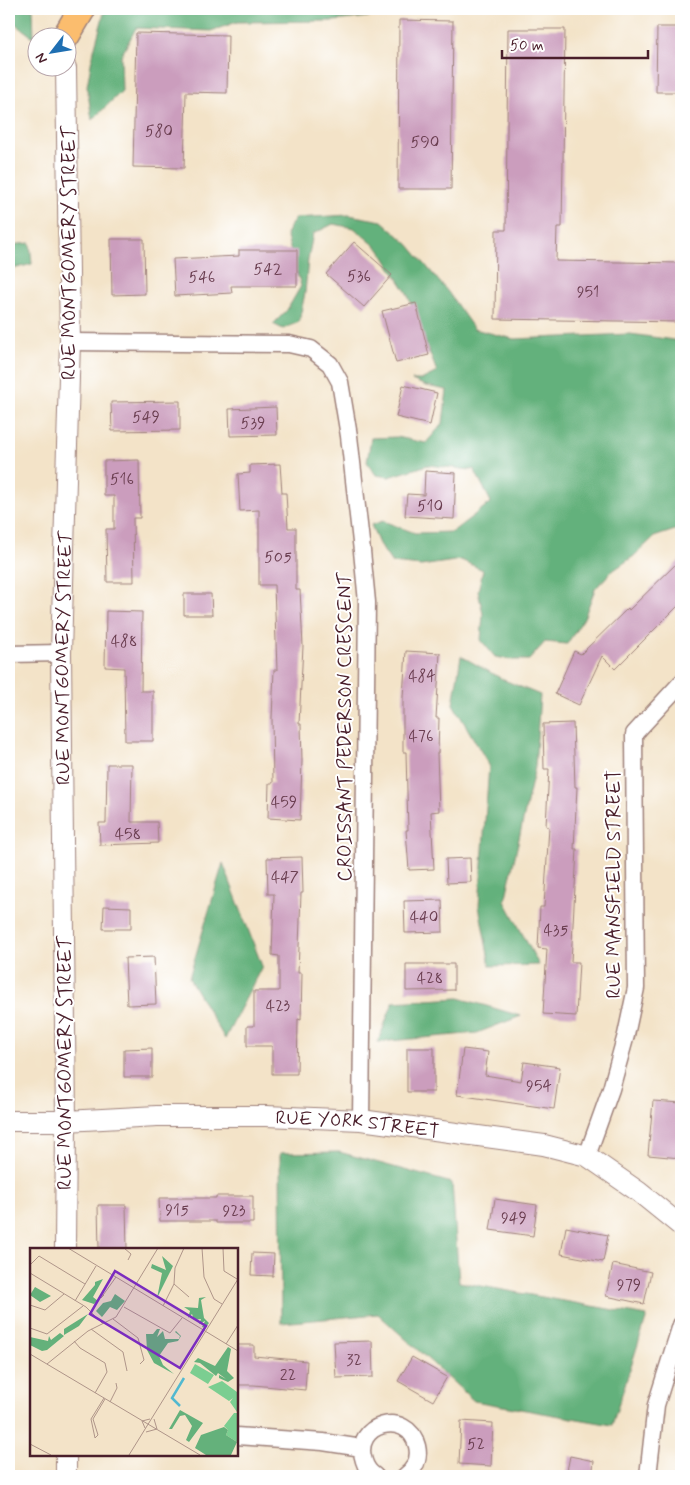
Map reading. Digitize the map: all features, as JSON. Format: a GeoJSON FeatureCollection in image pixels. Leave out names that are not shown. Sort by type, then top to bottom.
{"type":"FeatureCollection","features":[{"type":"Feature","properties":{"kind":"main road"},"geometry":{"type":"LineString","coordinates":[[71,28],[82,9]]}},
{"type":"Feature","properties":{"kind":"street"},"geometry":{"type":"LineString","coordinates":[[67,28],[68,9]]}},
{"type":"Feature","properties":{"kind":"street","name":"RUE MONTGOMERY STREET"},"geometry":{"type":"LineString","coordinates":[[65,1248],[66,1121],[61,653],[70,342],[66,78]]}},
{"type":"Feature","properties":{"kind":"street","name":"CROISSANT PEDERSON CRESCENT"},"geometry":{"type":"LineString","coordinates":[[70,342],[289,344],[311,349],[330,364],[340,382],[349,436],[367,602],[361,1120]]}},
{"type":"Feature","properties":{"kind":"street"},"geometry":{"type":"LineString","coordinates":[[9,654],[61,653]]}},
{"type":"Feature","properties":{"kind":"street","name":"RUE MANSFIELD STREET"},"geometry":{"type":"LineString","coordinates":[[586,1156],[611,1089],[626,1035],[636,988],[634,734],[681,683]]}},
{"type":"Feature","properties":{"kind":"street","name":"RUE YORK STREET"},"geometry":{"type":"LineString","coordinates":[[9,1121],[66,1121],[177,1116],[266,1116],[361,1120],[544,1145],[586,1156],[639,1192],[681,1226]]}},
{"type":"Feature","properties":{"kind":"street"},"geometry":{"type":"LineString","coordinates":[[648,1476],[656,1405],[681,1325]]}},
{"type":"Feature","properties":{"kind":"street"},"geometry":{"type":"LineString","coordinates":[[375,1476],[366,1467],[362,1448],[367,1435],[385,1424],[394,1424],[404,1428],[414,1437],[418,1451],[415,1465],[405,1476]]}},
{"type":"Feature","properties":{"kind":"street"},"geometry":{"type":"LineString","coordinates":[[238,1436],[323,1442],[362,1448]]}},
{"type":"Feature","properties":{"kind":"street"},"geometry":{"type":"LineString","coordinates":[[66,1455],[66,1476]]}},
{"type":"Feature","properties":{"kind":"green space"},"geometry":{"type":"Polygon","coordinates":[[[9,9],[33,9],[34,28],[28,28],[28,33],[9,19],[9,9]]]}},
{"type":"Feature","properties":{"kind":"green space"},"geometry":{"type":"Polygon","coordinates":[[[111,9],[410,9],[410,12],[334,21],[237,22],[211,31],[136,28],[121,56],[122,91],[92,120],[87,86],[104,13],[111,9]]]}},
{"type":"Feature","properties":{"kind":"green space"},"geometry":{"type":"Polygon","coordinates":[[[349,215],[382,221],[408,244],[448,292],[474,329],[514,339],[630,334],[681,341],[681,528],[654,537],[634,556],[611,572],[595,589],[584,618],[567,644],[545,642],[529,660],[495,657],[481,640],[483,614],[478,591],[483,570],[461,560],[421,566],[392,563],[379,544],[371,525],[383,521],[415,533],[452,532],[491,502],[474,469],[428,465],[389,477],[376,475],[367,462],[371,438],[397,437],[426,443],[443,423],[447,390],[426,386],[412,380],[421,380],[437,372],[407,293],[379,249],[354,228],[333,224],[313,234],[299,322],[283,329],[273,324],[287,310],[301,286],[286,234],[295,218],[349,215]]]}},
{"type":"Feature","properties":{"kind":"green space"},"geometry":{"type":"Polygon","coordinates":[[[30,243],[32,264],[9,270],[9,245],[30,243]]]}},
{"type":"Feature","properties":{"kind":"green space"},"geometry":{"type":"Polygon","coordinates":[[[461,656],[504,680],[540,695],[535,767],[505,901],[539,965],[490,966],[479,906],[489,765],[453,704],[461,656]]]}},
{"type":"Feature","properties":{"kind":"green space"},"geometry":{"type":"Polygon","coordinates":[[[223,863],[262,966],[225,1039],[189,978],[223,863]]]}},
{"type":"Feature","properties":{"kind":"green space"},"geometry":{"type":"Polygon","coordinates":[[[459,998],[521,1016],[477,1033],[378,1042],[393,1002],[459,998]]]}},
{"type":"Feature","properties":{"kind":"green space"},"geometry":{"type":"Polygon","coordinates":[[[339,1152],[452,1183],[459,1282],[647,1316],[612,1425],[474,1401],[378,1314],[281,1323],[280,1153],[339,1152]]]}},
{"type":"Feature","properties":{"kind":"building"},"geometry":{"type":"Polygon","coordinates":[[[399,20],[453,21],[451,189],[398,189],[399,20]]]}},
{"type":"Feature","properties":{"kind":"building"},"geometry":{"type":"Polygon","coordinates":[[[657,27],[681,27],[681,92],[656,92],[657,27]]]}},
{"type":"Feature","properties":{"kind":"building"},"geometry":{"type":"Polygon","coordinates":[[[508,29],[565,29],[562,227],[557,227],[556,261],[681,263],[681,322],[495,319],[496,230],[506,230],[508,29]]]}},
{"type":"Feature","properties":{"kind":"building"},"geometry":{"type":"Polygon","coordinates":[[[136,33],[228,35],[227,93],[186,92],[184,168],[133,167],[136,33]]]}},
{"type":"Feature","properties":{"kind":"building"},"geometry":{"type":"Polygon","coordinates":[[[111,239],[144,239],[145,294],[112,295],[111,239]]]}},
{"type":"Feature","properties":{"kind":"building"},"geometry":{"type":"Polygon","coordinates":[[[354,242],[392,275],[364,307],[326,274],[354,242]]]}},
{"type":"Feature","properties":{"kind":"building"},"geometry":{"type":"Polygon","coordinates":[[[239,250],[297,250],[297,286],[231,286],[232,293],[175,296],[173,259],[239,256],[239,250]]]}},
{"type":"Feature","properties":{"kind":"building"},"geometry":{"type":"Polygon","coordinates":[[[416,303],[429,355],[396,363],[382,311],[416,303]]]}},
{"type":"Feature","properties":{"kind":"building"},"geometry":{"type":"Polygon","coordinates":[[[403,385],[437,393],[430,425],[396,417],[403,385]]]}},
{"type":"Feature","properties":{"kind":"building"},"geometry":{"type":"Polygon","coordinates":[[[180,401],[180,430],[112,431],[111,402],[180,401]]]}},
{"type":"Feature","properties":{"kind":"building"},"geometry":{"type":"Polygon","coordinates":[[[276,407],[277,435],[230,436],[229,409],[276,407]]]}},
{"type":"Feature","properties":{"kind":"building"},"geometry":{"type":"Polygon","coordinates":[[[139,460],[140,518],[133,518],[134,582],[107,582],[106,529],[114,529],[114,496],[104,496],[104,461],[139,460]]]}},
{"type":"Feature","properties":{"kind":"building"},"geometry":{"type":"Polygon","coordinates":[[[280,464],[282,493],[286,493],[288,528],[296,528],[296,590],[300,590],[303,646],[299,724],[301,724],[302,761],[300,820],[268,818],[269,783],[273,783],[272,718],[274,670],[277,670],[274,585],[259,585],[259,510],[240,511],[238,474],[250,473],[250,465],[280,464]]]}},
{"type":"Feature","properties":{"kind":"building"},"geometry":{"type":"Polygon","coordinates":[[[425,471],[456,473],[454,519],[405,516],[407,494],[424,495],[425,471]]]}},
{"type":"Feature","properties":{"kind":"building"},"geometry":{"type":"Polygon","coordinates":[[[681,559],[681,603],[615,669],[602,656],[579,705],[555,694],[574,651],[581,654],[681,559]]]}},
{"type":"Feature","properties":{"kind":"building"},"geometry":{"type":"Polygon","coordinates":[[[184,594],[211,594],[212,615],[184,615],[184,594]]]}},
{"type":"Feature","properties":{"kind":"building"},"geometry":{"type":"Polygon","coordinates":[[[106,611],[142,612],[141,691],[153,691],[153,741],[125,741],[124,668],[105,667],[106,611]]]}},
{"type":"Feature","properties":{"kind":"building"},"geometry":{"type":"Polygon","coordinates":[[[406,651],[440,653],[436,718],[439,718],[437,753],[439,811],[431,812],[434,869],[409,870],[406,830],[408,830],[406,752],[403,752],[403,697],[406,651]]]}},
{"type":"Feature","properties":{"kind":"building"},"geometry":{"type":"Polygon","coordinates":[[[573,723],[575,787],[577,787],[574,849],[577,849],[571,962],[579,962],[576,1016],[543,1014],[547,949],[538,948],[540,907],[544,907],[549,827],[546,826],[549,769],[544,769],[543,724],[573,723]]]}},
{"type":"Feature","properties":{"kind":"building"},"geometry":{"type":"Polygon","coordinates":[[[107,764],[132,764],[131,822],[157,822],[158,843],[100,845],[99,823],[106,823],[107,764]]]}},
{"type":"Feature","properties":{"kind":"building"},"geometry":{"type":"Polygon","coordinates":[[[302,857],[303,893],[301,893],[298,973],[302,973],[301,1020],[298,1019],[297,1074],[272,1074],[272,1046],[247,1046],[247,1026],[254,1026],[254,991],[279,991],[279,956],[272,955],[274,894],[268,894],[267,858],[302,857]]]}},
{"type":"Feature","properties":{"kind":"building"},"geometry":{"type":"Polygon","coordinates":[[[470,858],[471,882],[447,883],[446,859],[470,858]]]}},
{"type":"Feature","properties":{"kind":"building"},"geometry":{"type":"Polygon","coordinates":[[[442,900],[443,932],[405,933],[404,901],[442,900]]]}},
{"type":"Feature","properties":{"kind":"building"},"geometry":{"type":"Polygon","coordinates":[[[104,906],[131,907],[131,929],[103,929],[104,906]]]}},
{"type":"Feature","properties":{"kind":"building"},"geometry":{"type":"Polygon","coordinates":[[[154,957],[156,1004],[127,1005],[125,958],[154,957]]]}},
{"type":"Feature","properties":{"kind":"building"},"geometry":{"type":"Polygon","coordinates":[[[406,964],[454,964],[454,990],[406,991],[406,964]]]}},
{"type":"Feature","properties":{"kind":"building"},"geometry":{"type":"Polygon","coordinates":[[[152,1048],[152,1077],[124,1077],[124,1049],[152,1048]]]}},
{"type":"Feature","properties":{"kind":"building"},"geometry":{"type":"Polygon","coordinates":[[[407,1048],[434,1048],[434,1092],[407,1092],[407,1048]]]}},
{"type":"Feature","properties":{"kind":"building"},"geometry":{"type":"Polygon","coordinates":[[[463,1049],[488,1052],[485,1075],[521,1081],[524,1062],[560,1067],[554,1109],[457,1095],[463,1049]]]}},
{"type":"Feature","properties":{"kind":"building"},"geometry":{"type":"Polygon","coordinates":[[[653,1101],[681,1103],[680,1158],[648,1155],[653,1101]]]}},
{"type":"Feature","properties":{"kind":"building"},"geometry":{"type":"Polygon","coordinates":[[[216,1196],[253,1196],[253,1223],[160,1221],[159,1198],[216,1198],[216,1196]]]}},
{"type":"Feature","properties":{"kind":"building"},"geometry":{"type":"Polygon","coordinates":[[[495,1199],[537,1205],[533,1236],[490,1230],[495,1199]]]}},
{"type":"Feature","properties":{"kind":"building"},"geometry":{"type":"Polygon","coordinates":[[[98,1205],[126,1205],[127,1248],[99,1248],[98,1205]]]}},
{"type":"Feature","properties":{"kind":"building"},"geometry":{"type":"Polygon","coordinates":[[[566,1227],[608,1235],[603,1262],[561,1254],[566,1227]]]}},
{"type":"Feature","properties":{"kind":"building"},"geometry":{"type":"Polygon","coordinates":[[[252,1253],[274,1254],[273,1276],[251,1275],[252,1253]]]}},
{"type":"Feature","properties":{"kind":"building"},"geometry":{"type":"Polygon","coordinates":[[[613,1264],[651,1272],[644,1304],[606,1296],[613,1264]]]}},
{"type":"Feature","properties":{"kind":"building"},"geometry":{"type":"Polygon","coordinates":[[[372,1341],[373,1377],[336,1378],[334,1342],[372,1341]]]}},
{"type":"Feature","properties":{"kind":"building"},"geometry":{"type":"Polygon","coordinates":[[[238,1345],[254,1345],[254,1356],[307,1361],[305,1390],[238,1385],[238,1345]]]}},
{"type":"Feature","properties":{"kind":"building"},"geometry":{"type":"Polygon","coordinates":[[[412,1357],[447,1377],[433,1401],[398,1381],[412,1357]]]}},
{"type":"Feature","properties":{"kind":"building"},"geometry":{"type":"Polygon","coordinates":[[[461,1421],[493,1423],[491,1466],[459,1464],[461,1421]]]}},
{"type":"Feature","properties":{"kind":"building"},"geometry":{"type":"Polygon","coordinates":[[[570,1456],[594,1461],[592,1476],[566,1476],[570,1456]]]}}]}
